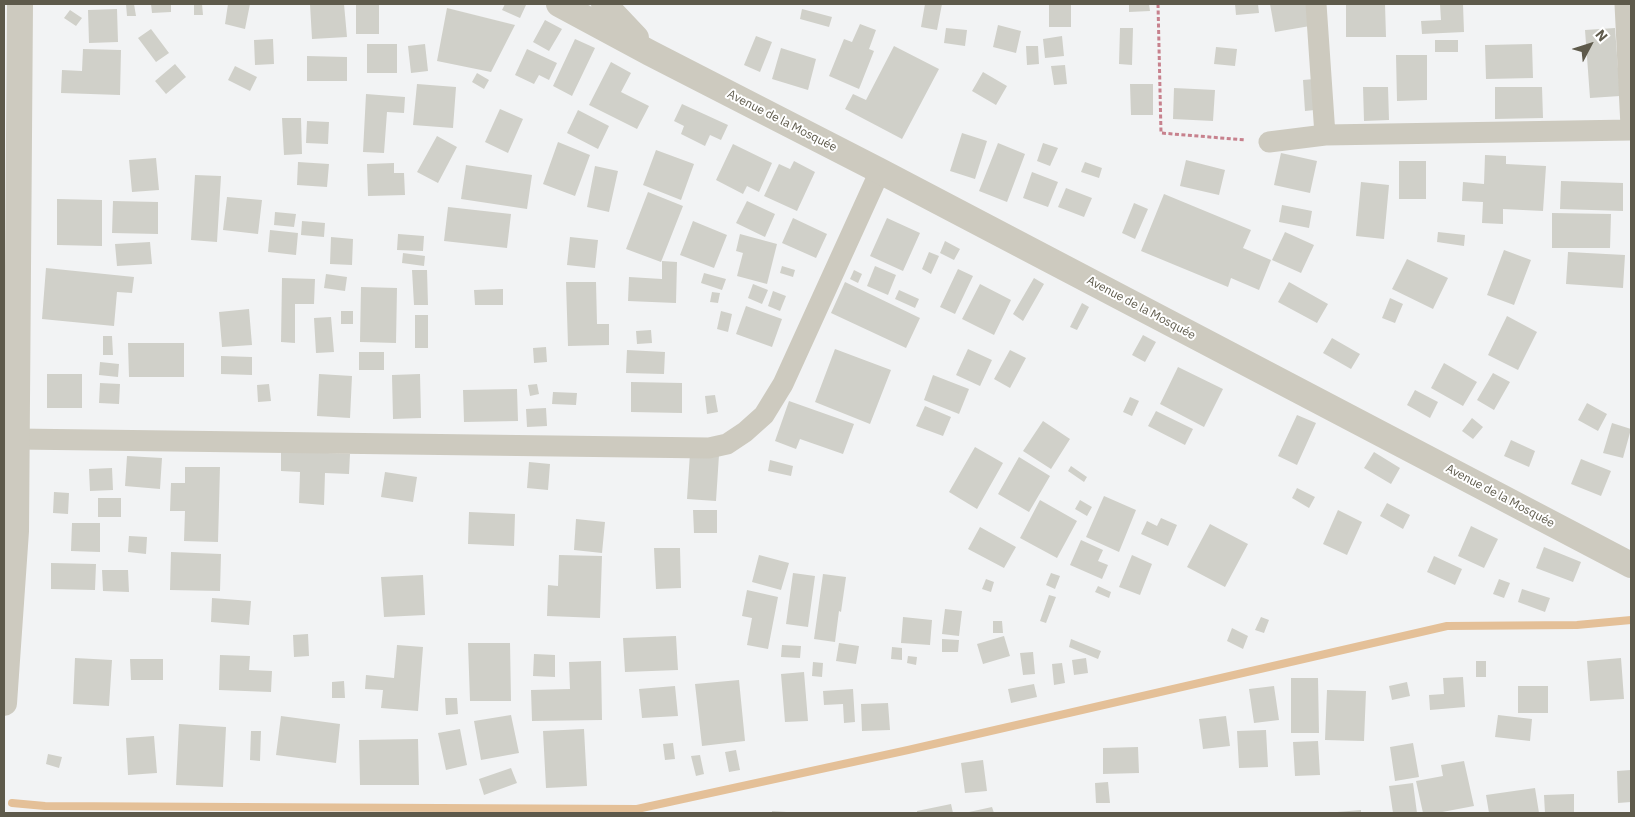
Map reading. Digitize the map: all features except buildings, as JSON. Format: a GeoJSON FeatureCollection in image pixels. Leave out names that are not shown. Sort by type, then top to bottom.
{"type":"FeatureCollection","features":[{"type":"Feature","properties":{"kind":"street"},"geometry":{"type":"LineString","coordinates":[[4,703],[16,530],[20,4]]}},
{"type":"Feature","properties":{"kind":"street","name":"Avenue de la Mosquée"},"geometry":{"type":"LineString","coordinates":[[559,4],[1631,564]]}},
{"type":"Feature","properties":{"kind":"street"},"geometry":{"type":"LineString","coordinates":[[604,4],[626,15],[650,53]]}},
{"type":"Feature","properties":{"kind":"street"},"geometry":{"type":"LineString","coordinates":[[1316,4],[1325,135]]}},
{"type":"Feature","properties":{"kind":"street"},"geometry":{"type":"LineString","coordinates":[[1269,142],[1325,135],[1631,129],[1624,4]]}},
{"type":"Feature","properties":{"kind":"street"},"geometry":{"type":"LineString","coordinates":[[16,439],[709,448],[727,444],[745,432],[764,414],[783,384],[880,171]]}},
{"type":"Feature","properties":{"kind":"path"},"geometry":{"type":"LineString","coordinates":[[1158,4],[1161,133],[1269,142]]}},
{"type":"Feature","properties":{"kind":"waterway"},"geometry":{"type":"LineString","coordinates":[[12,803],[45,806],[637,809],[908,750],[1447,626],[1577,625],[1631,620]]}}]}
